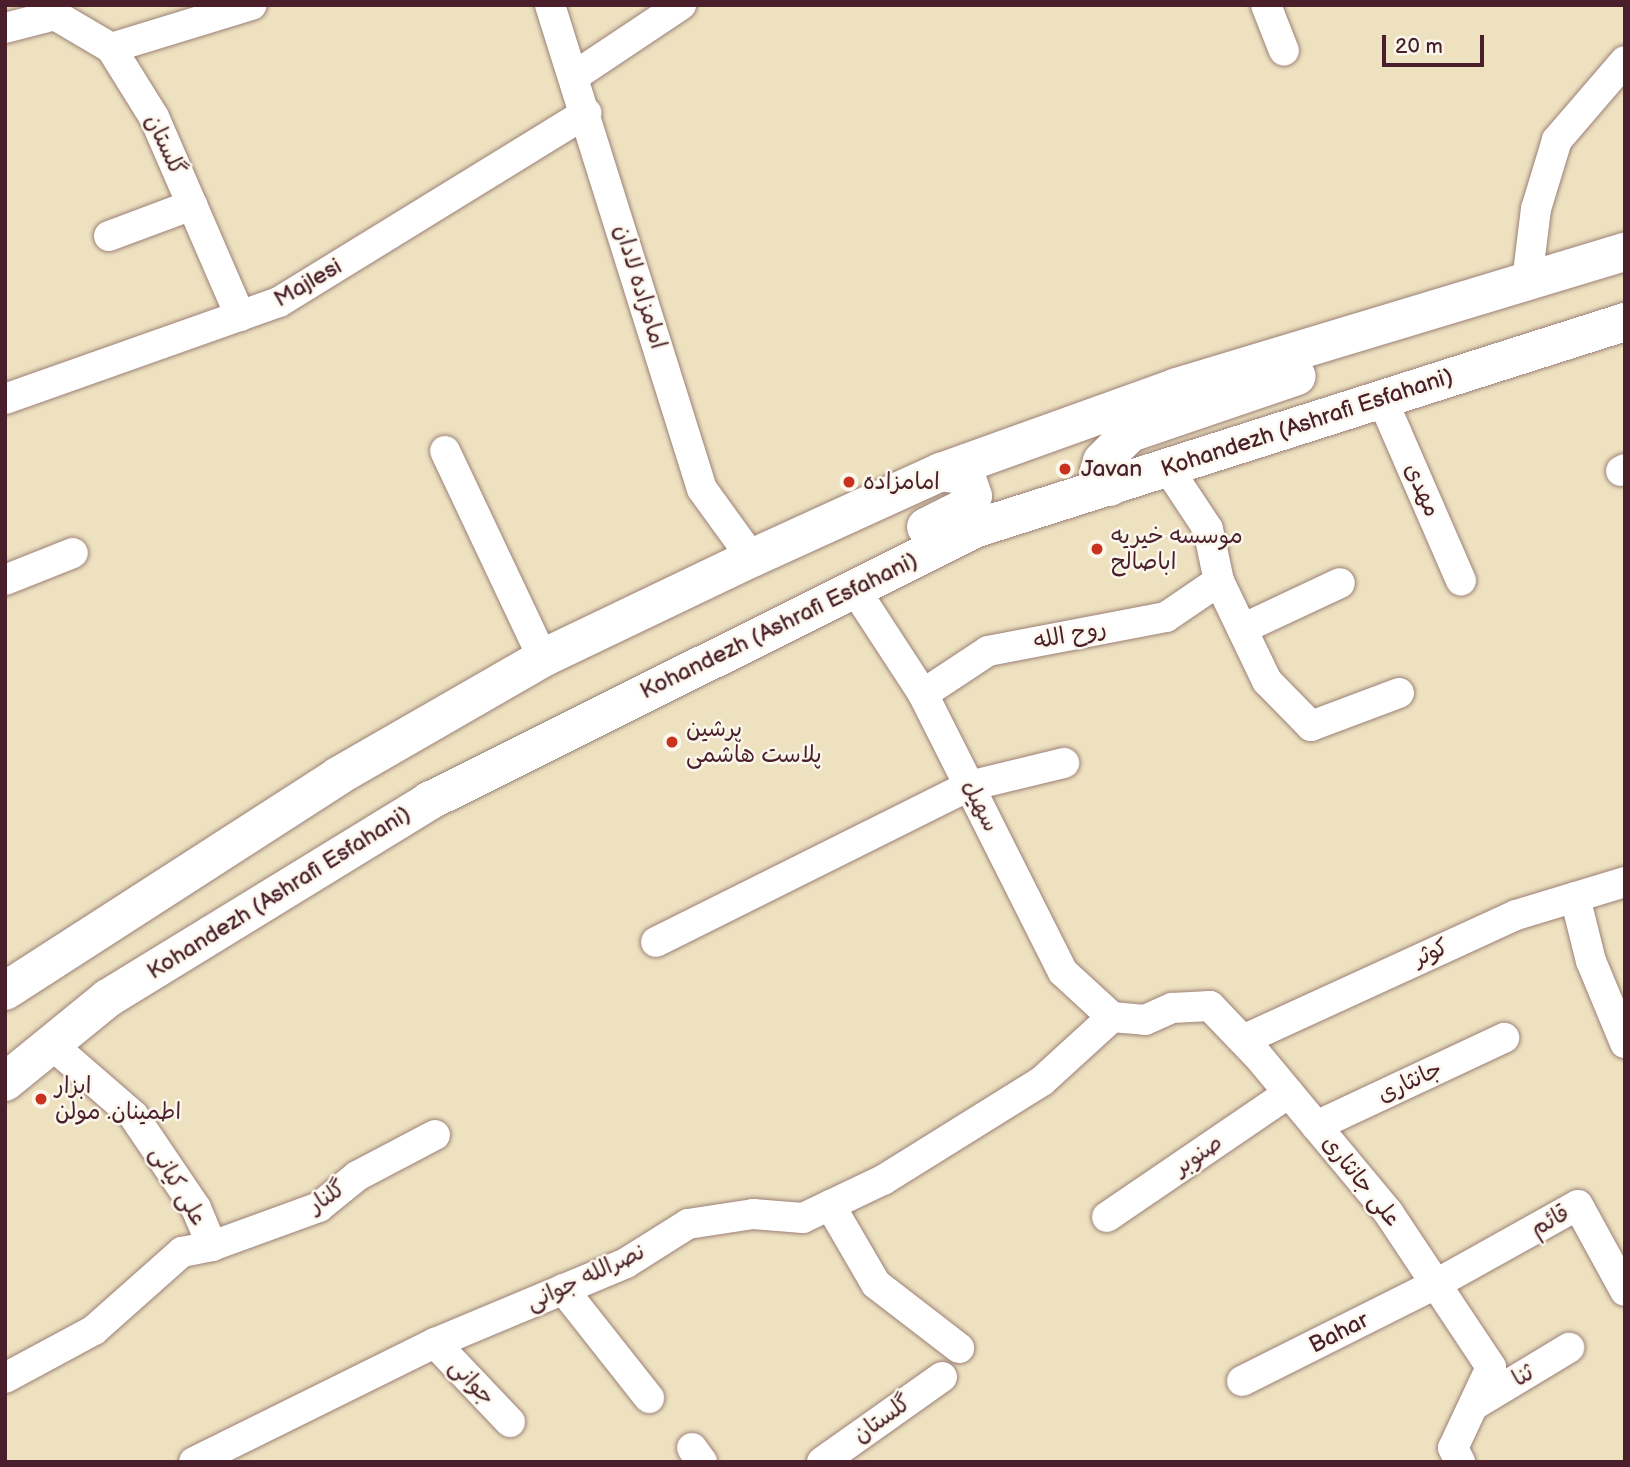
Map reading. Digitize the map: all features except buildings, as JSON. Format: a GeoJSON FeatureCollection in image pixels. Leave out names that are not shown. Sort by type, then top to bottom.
{"type":"FeatureCollection","features":[{"type":"Feature","properties":{"kind":"main road"},"geometry":{"type":"LineString","coordinates":[[5,991],[338,776],[543,658],[752,558],[942,472],[1177,387],[1625,252]]}},
{"type":"Feature","properties":{"kind":"main road","name":"Kohandezh (Ashrafi Esfahani)"},"geometry":{"type":"LineString","coordinates":[[5,1082],[108,998],[429,801],[977,528],[1625,321]]}},
{"type":"Feature","properties":{"kind":"main road"},"geometry":{"type":"LineString","coordinates":[[1110,487],[1099,471],[1102,461],[1130,433],[1348,356],[1365,330]]}},
{"type":"Feature","properties":{"kind":"main road"},"geometry":{"type":"LineString","coordinates":[[744,643],[766,612],[838,570],[966,507],[973,496],[966,476],[942,472]]}},
{"type":"Feature","properties":{"kind":"street"},"geometry":{"type":"LineString","coordinates":[[111,48],[252,5]]}},
{"type":"Feature","properties":{"kind":"street","name":"امامزاده لادان"},"geometry":{"type":"LineString","coordinates":[[550,5],[702,489],[752,558]]}},
{"type":"Feature","properties":{"kind":"street"},"geometry":{"type":"LineString","coordinates":[[573,77],[681,5]]}},
{"type":"Feature","properties":{"kind":"street"},"geometry":{"type":"LineString","coordinates":[[1266,5],[1284,51]]}},
{"type":"Feature","properties":{"kind":"street"},"geometry":{"type":"LineString","coordinates":[[5,28],[52,10]]}},
{"type":"Feature","properties":{"kind":"street","name":"گلستان"},"geometry":{"type":"LineString","coordinates":[[52,10],[111,48],[153,117],[240,316]]}},
{"type":"Feature","properties":{"kind":"street"},"geometry":{"type":"LineString","coordinates":[[1527,281],[1536,209],[1557,140],[1625,61]]}},
{"type":"Feature","properties":{"kind":"street","name":"Majlesi"},"geometry":{"type":"LineString","coordinates":[[5,399],[279,302],[586,113]]}},
{"type":"Feature","properties":{"kind":"street"},"geometry":{"type":"LineString","coordinates":[[109,236],[192,205]]}},
{"type":"Feature","properties":{"kind":"street","name":"مهدی"},"geometry":{"type":"LineString","coordinates":[[1382,399],[1461,581]]}},
{"type":"Feature","properties":{"kind":"street"},"geometry":{"type":"LineString","coordinates":[[445,452],[543,658]]}},
{"type":"Feature","properties":{"kind":"street"},"geometry":{"type":"LineString","coordinates":[[1167,467],[1208,529],[1219,581],[1267,681],[1311,726],[1399,693]]}},
{"type":"Feature","properties":{"kind":"street"},"geometry":{"type":"LineString","coordinates":[[5,580],[73,553]]}},
{"type":"Feature","properties":{"kind":"street","name":"روح الله"},"geometry":{"type":"LineString","coordinates":[[923,694],[988,651],[1166,617],[1219,581]]}},
{"type":"Feature","properties":{"kind":"street"},"geometry":{"type":"LineString","coordinates":[[1242,629],[1340,583]]}},
{"type":"Feature","properties":{"kind":"street","name":"سهیل"},"geometry":{"type":"LineString","coordinates":[[854,588],[923,694],[1063,972],[1112,1017]]}},
{"type":"Feature","properties":{"kind":"street"},"geometry":{"type":"LineString","coordinates":[[656,942],[969,786],[1064,763]]}},
{"type":"Feature","properties":{"kind":"street","name":"کوثر"},"geometry":{"type":"LineString","coordinates":[[1243,1040],[1516,915],[1625,882]]}},
{"type":"Feature","properties":{"kind":"street"},"geometry":{"type":"LineString","coordinates":[[1575,897],[1591,961],[1625,1043]]}},
{"type":"Feature","properties":{"kind":"street","name":"علی جانثاری"},"geometry":{"type":"LineString","coordinates":[[1112,1017],[1145,1020],[1172,1008],[1210,1006],[1289,1093],[1388,1212],[1491,1367],[1476,1404],[1448,1457]]}},
{"type":"Feature","properties":{"kind":"street","name":"نصرالله جوانی"},"geometry":{"type":"LineString","coordinates":[[194,1462],[246,1452],[435,1343],[626,1263],[688,1224],[753,1214],[803,1218],[883,1180],[1042,1081],[1112,1017]]}},
{"type":"Feature","properties":{"kind":"street","name":"جانثاری"},"geometry":{"type":"LineString","coordinates":[[1317,1126],[1504,1038]]}},
{"type":"Feature","properties":{"kind":"street","name":"علی کیانی"},"geometry":{"type":"LineString","coordinates":[[5,1378],[94,1330],[182,1252],[212,1246],[196,1208],[133,1115],[51,1044]]}},
{"type":"Feature","properties":{"kind":"street","name":"صنوبر"},"geometry":{"type":"LineString","coordinates":[[1107,1217],[1289,1093]]}},
{"type":"Feature","properties":{"kind":"street","name":"گلنار"},"geometry":{"type":"LineString","coordinates":[[212,1246],[319,1207],[357,1176],[435,1135]]}},
{"type":"Feature","properties":{"kind":"street"},"geometry":{"type":"LineString","coordinates":[[830,1205],[876,1284],[959,1348]]}},
{"type":"Feature","properties":{"kind":"street","name":"قائم"},"geometry":{"type":"LineString","coordinates":[[1436,1284],[1578,1205],[1625,1291]]}},
{"type":"Feature","properties":{"kind":"street","name":"Bahar"},"geometry":{"type":"LineString","coordinates":[[1242,1381],[1436,1284]]}},
{"type":"Feature","properties":{"kind":"street"},"geometry":{"type":"LineString","coordinates":[[563,1290],[649,1398]]}},
{"type":"Feature","properties":{"kind":"street","name":"جوانی"},"geometry":{"type":"LineString","coordinates":[[435,1343],[510,1422]]}},
{"type":"Feature","properties":{"kind":"street","name":"ثنا"},"geometry":{"type":"LineString","coordinates":[[1476,1404],[1569,1348]]}},
{"type":"Feature","properties":{"kind":"street","name":"گلستان"},"geometry":{"type":"LineString","coordinates":[[822,1462],[942,1377]]}},
{"type":"Feature","properties":{"kind":"place","name":"Javan"},"geometry":{"type":"Point","coordinates":[1065,469]}},
{"type":"Feature","properties":{"kind":"place","name":"امامزاده"},"geometry":{"type":"Point","coordinates":[849,482]}},
{"type":"Feature","properties":{"kind":"place","name":"موسسه خیریه اباصالح"},"geometry":{"type":"Point","coordinates":[1097,549]}},
{"type":"Feature","properties":{"kind":"place","name":"پرشین پلاست هاشمی"},"geometry":{"type":"Point","coordinates":[672,742]}},
{"type":"Feature","properties":{"kind":"place","name":"ابزار اطمینان. مولن"},"geometry":{"type":"Point","coordinates":[41,1099]}}]}
